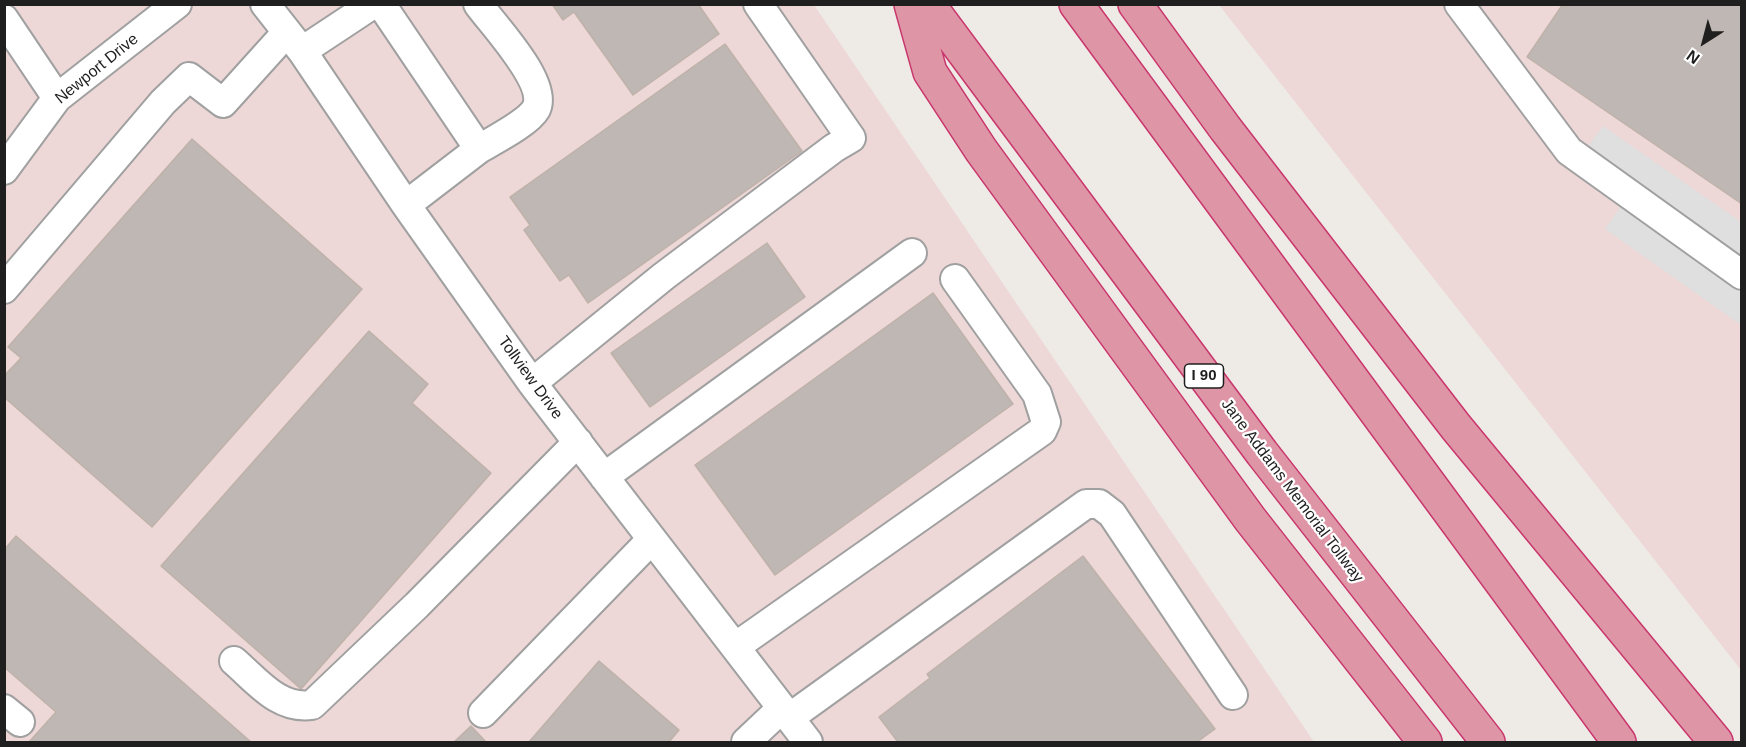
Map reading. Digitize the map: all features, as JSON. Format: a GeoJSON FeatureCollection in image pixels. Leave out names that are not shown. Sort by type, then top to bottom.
{"type":"FeatureCollection","features":[{"type":"Feature","properties":{"kind":"highway"},"geometry":{"type":"LineString","coordinates":[[911,4],[930,72],[981,150],[1250,519],[1425,742]]}},
{"type":"Feature","properties":{"kind":"highway","name":"Jane Addams Memorial Tollway"},"geometry":{"type":"LineString","coordinates":[[928,4],[1262,453],[1488,742]]}},
{"type":"Feature","properties":{"kind":"highway"},"geometry":{"type":"LineString","coordinates":[[1076,4],[1619,742]]}},
{"type":"Feature","properties":{"kind":"highway"},"geometry":{"type":"LineString","coordinates":[[1135,4],[1225,128],[1456,427],[1713,737]]}},
{"type":"Feature","properties":{"kind":"street","name":"Newport Drive"},"geometry":{"type":"LineString","coordinates":[[4,171],[57,98],[177,4]]}},
{"type":"Feature","properties":{"kind":"street","name":"Tollview Drive"},"geometry":{"type":"LineString","coordinates":[[265,4],[295,42],[406,205],[532,382],[808,742]]}},
{"type":"Feature","properties":{"kind":"street"},"geometry":{"type":"LineString","coordinates":[[4,289],[163,102],[189,77],[223,103],[295,42],[373,4]]}},
{"type":"Feature","properties":{"kind":"street"},"geometry":{"type":"LineString","coordinates":[[381,4],[479,149]]}},
{"type":"Feature","properties":{"kind":"street"},"geometry":{"type":"LineString","coordinates":[[406,205],[479,149],[535,111],[539,98],[535,80],[478,4]]}},
{"type":"Feature","properties":{"kind":"street"},"geometry":{"type":"LineString","coordinates":[[532,382],[664,276],[834,148],[851,138],[758,4]]}},
{"type":"Feature","properties":{"kind":"street"},"geometry":{"type":"LineString","coordinates":[[1459,4],[1569,151],[1742,275]]}},
{"type":"Feature","properties":{"kind":"street"},"geometry":{"type":"LineString","coordinates":[[4,19],[57,98]]}},
{"type":"Feature","properties":{"kind":"street"},"geometry":{"type":"LineString","coordinates":[[604,477],[912,253]]}},
{"type":"Feature","properties":{"kind":"street"},"geometry":{"type":"LineString","coordinates":[[735,647],[1042,431],[1046,422],[1038,394],[955,279]]}},
{"type":"Feature","properties":{"kind":"street"},"geometry":{"type":"LineString","coordinates":[[234,661],[277,699],[298,707],[312,705],[417,605],[578,442]]}},
{"type":"Feature","properties":{"kind":"street"},"geometry":{"type":"LineString","coordinates":[[746,742],[1086,504],[1099,504],[1112,514],[1233,695]]}},
{"type":"Feature","properties":{"kind":"street"},"geometry":{"type":"LineString","coordinates":[[483,713],[652,539]]}},
{"type":"Feature","properties":{"kind":"shaded area"},"geometry":{"type":"Polygon","coordinates":[[[4,5],[814,5],[1314,742],[5,742],[4,5]]]}},
{"type":"Feature","properties":{"kind":"shaded area"},"geometry":{"type":"Polygon","coordinates":[[[1219,5],[1741,5],[1741,670],[1219,5]]]}},
{"type":"Feature","properties":{"kind":"shaded area"},"geometry":{"type":"Polygon","coordinates":[[[1603,126],[1741,222],[1741,325],[1605,229],[1636,185],[1586,149],[1603,126]]]}},
{"type":"Feature","properties":{"kind":"building"},"geometry":{"type":"Polygon","coordinates":[[[552,4],[698,4],[719,34],[633,95],[574,12],[563,20],[552,4]]]}},
{"type":"Feature","properties":{"kind":"building"},"geometry":{"type":"Polygon","coordinates":[[[1563,4],[1742,4],[1742,204],[1527,57],[1563,4]]]}},
{"type":"Feature","properties":{"kind":"building"},"geometry":{"type":"Polygon","coordinates":[[[725,44],[802,151],[588,303],[569,275],[560,281],[524,230],[530,225],[510,197],[725,44]]]}},
{"type":"Feature","properties":{"kind":"building"},"geometry":{"type":"Polygon","coordinates":[[[192,139],[362,289],[152,527],[4,397],[4,376],[21,358],[8,347],[192,139]]]}},
{"type":"Feature","properties":{"kind":"building"},"geometry":{"type":"Polygon","coordinates":[[[767,243],[805,297],[650,407],[611,353],[767,243]]]}},
{"type":"Feature","properties":{"kind":"building"},"geometry":{"type":"Polygon","coordinates":[[[933,293],[1013,404],[775,575],[695,465],[933,293]]]}},
{"type":"Feature","properties":{"kind":"building"},"geometry":{"type":"Polygon","coordinates":[[[369,331],[428,384],[412,403],[491,473],[301,689],[161,566],[369,331]]]}},
{"type":"Feature","properties":{"kind":"building"},"geometry":{"type":"Polygon","coordinates":[[[16,536],[251,742],[29,742],[56,712],[4,667],[4,550],[16,536]]]}},
{"type":"Feature","properties":{"kind":"building"},"geometry":{"type":"Polygon","coordinates":[[[1083,556],[1215,729],[1197,742],[898,742],[879,717],[930,678],[927,674],[1083,556]]]}},
{"type":"Feature","properties":{"kind":"building"},"geometry":{"type":"Polygon","coordinates":[[[599,661],[679,730],[669,742],[529,742],[599,661]]]}},
{"type":"Feature","properties":{"kind":"building"},"geometry":{"type":"Polygon","coordinates":[[[471,726],[486,742],[454,742],[471,726]]]}}]}
